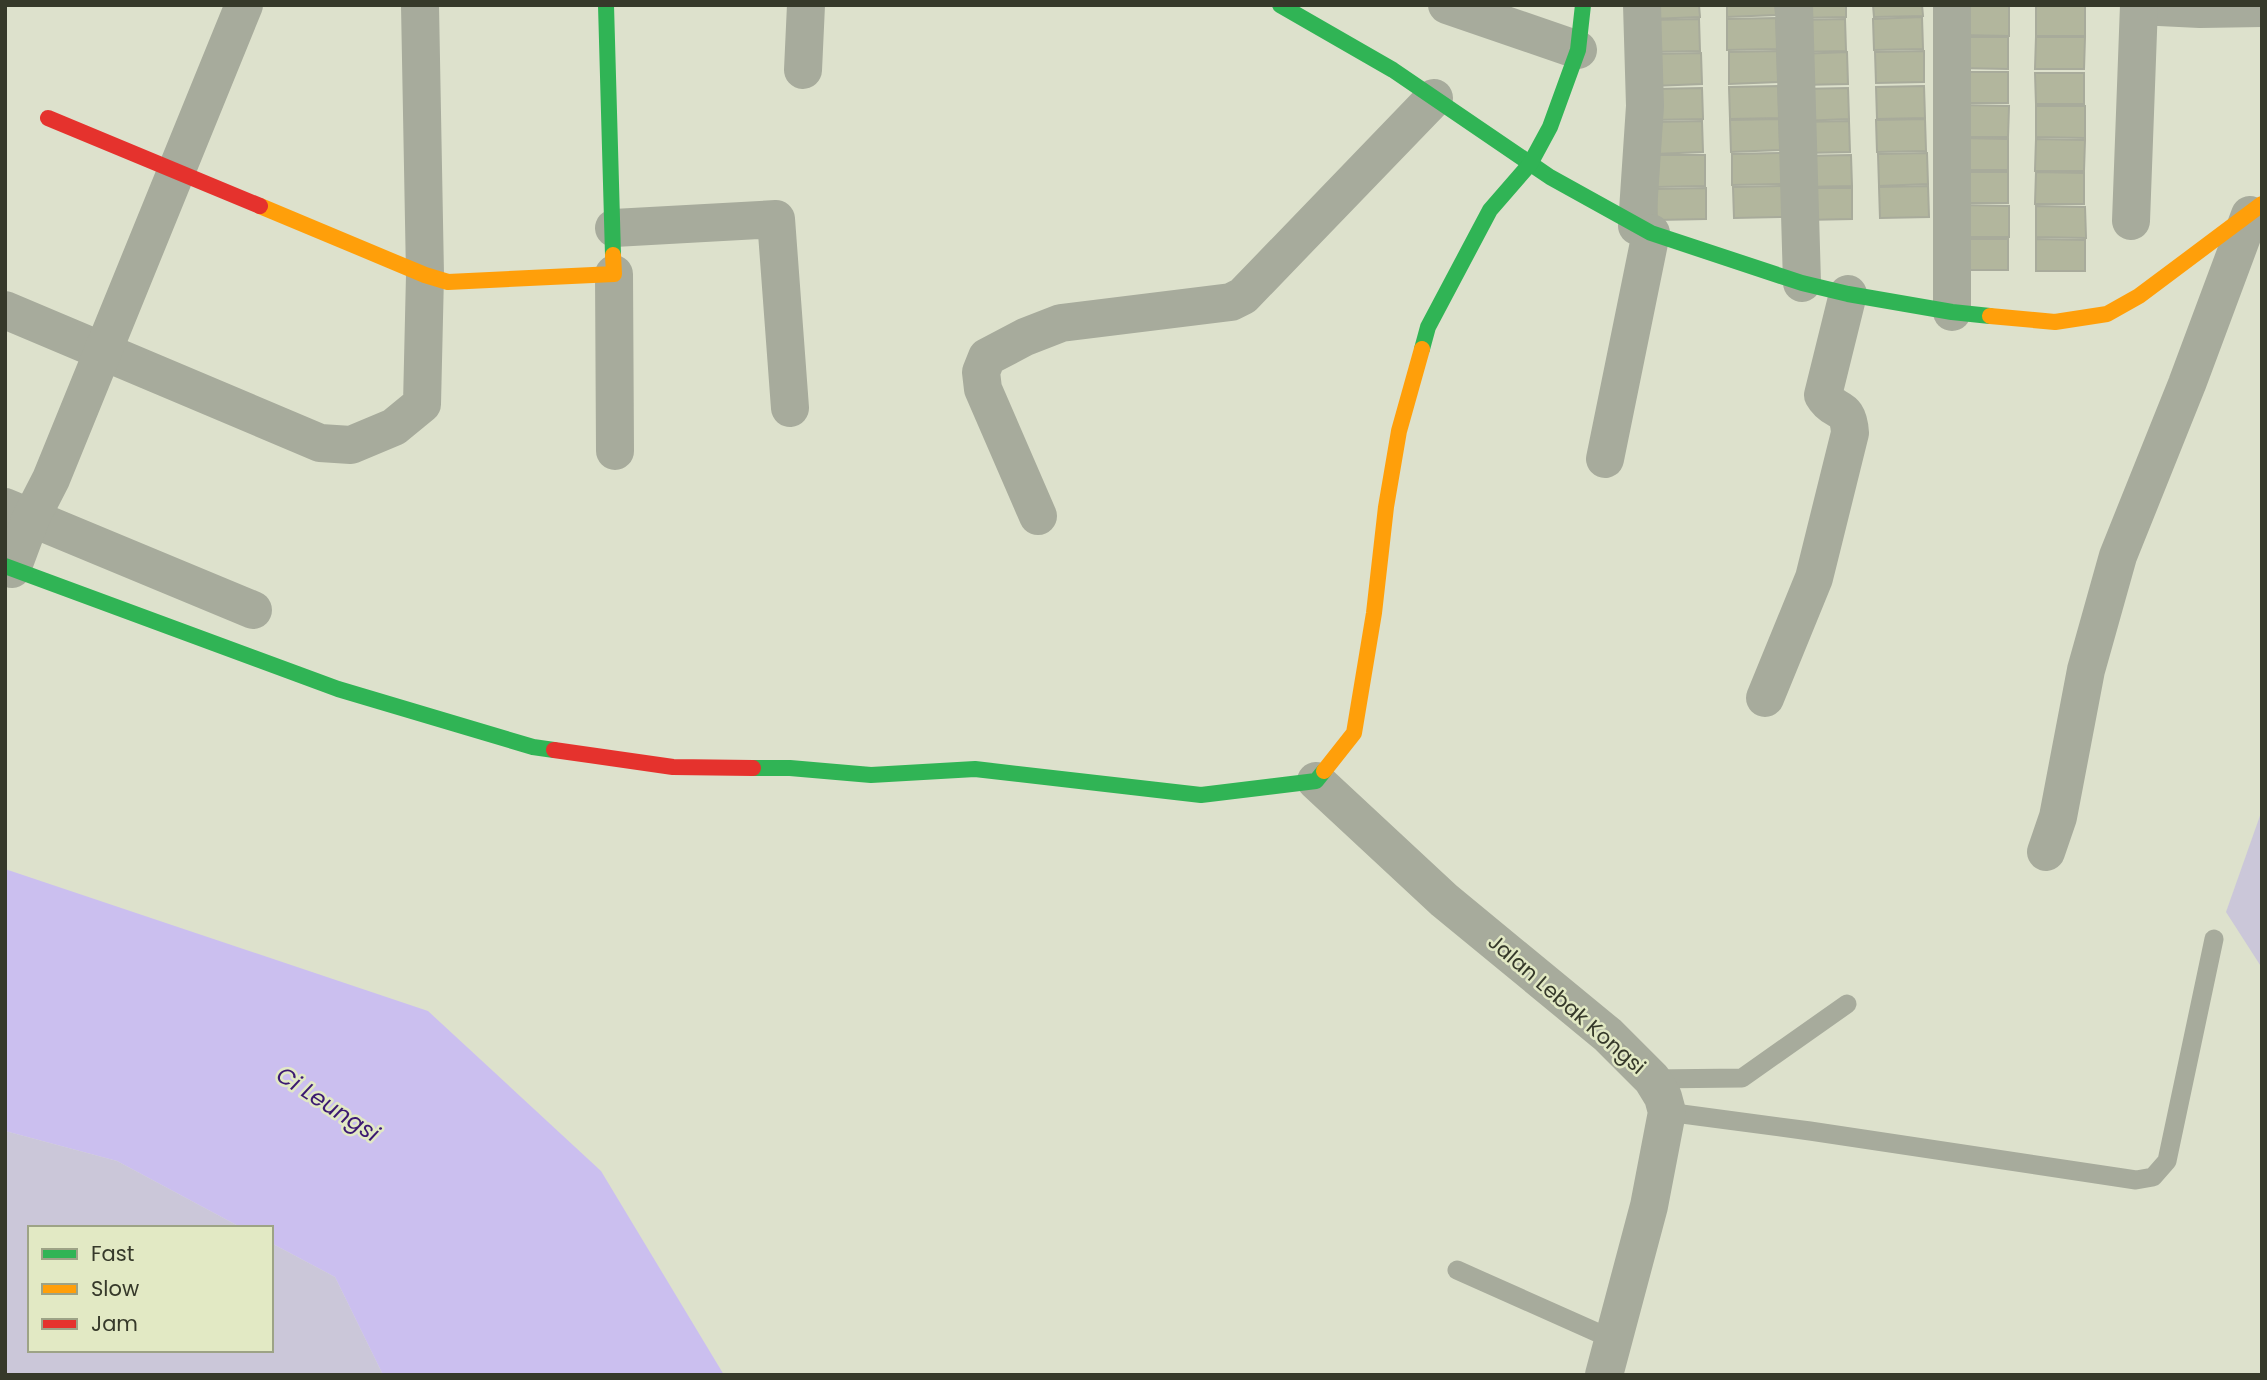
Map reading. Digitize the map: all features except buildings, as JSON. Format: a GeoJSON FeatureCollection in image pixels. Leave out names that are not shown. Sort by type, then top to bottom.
{"type":"FeatureCollection","features":[{"type":"Feature","properties":{"kind":"street"},"geometry":{"type":"LineString","coordinates":[[5,310],[320,443],[351,445],[394,427],[422,404],[425,275],[420,5]]}},
{"type":"Feature","properties":{"kind":"street"},"geometry":{"type":"LineString","coordinates":[[606,5],[614,228],[615,451]]}},
{"type":"Feature","properties":{"kind":"street"},"geometry":{"type":"LineString","coordinates":[[803,70],[806,5]]}},
{"type":"Feature","properties":{"kind":"street"},"geometry":{"type":"LineString","coordinates":[[1280,5],[1392,70],[1530,163],[1644,229],[1802,283],[1848,294],[1952,312],[2055,321],[2107,314],[2139,296],[2222,232],[2256,210]]}},
{"type":"Feature","properties":{"kind":"street"},"geometry":{"type":"LineString","coordinates":[[1447,5],[1578,50]]}},
{"type":"Feature","properties":{"kind":"street"},"geometry":{"type":"LineString","coordinates":[[234,8],[177,172],[102,349],[51,479],[18,512],[9,567],[338,689],[533,747],[673,767],[790,768],[871,775],[975,769],[1201,795],[1316,781],[1354,733],[1399,432],[1428,327],[1490,210],[1530,163],[1550,127],[1578,50],[1583,5]]}},
{"type":"Feature","properties":{"kind":"street"},"geometry":{"type":"LineString","coordinates":[[1605,459],[1644,229],[1642,5]]}},
{"type":"Feature","properties":{"kind":"street"},"geometry":{"type":"LineString","coordinates":[[1794,5],[1802,283]]}},
{"type":"Feature","properties":{"kind":"street"},"geometry":{"type":"LineString","coordinates":[[1952,5],[1952,312]]}},
{"type":"Feature","properties":{"kind":"street"},"geometry":{"type":"LineString","coordinates":[[2131,221],[2139,6],[2262,8]]}},
{"type":"Feature","properties":{"kind":"street"},"geometry":{"type":"LineString","coordinates":[[1038,516],[982,388],[981,372],[987,357],[1025,337],[1061,323],[1231,302],[1243,296],[1434,98]]}},
{"type":"Feature","properties":{"kind":"street"},"geometry":{"type":"LineString","coordinates":[[48,118],[425,275],[448,282],[614,274]]}},
{"type":"Feature","properties":{"kind":"street"},"geometry":{"type":"LineString","coordinates":[[2046,852],[2058,817],[2086,670],[2118,556],[2256,210]]}},
{"type":"Feature","properties":{"kind":"street"},"geometry":{"type":"LineString","coordinates":[[614,228],[776,219],[790,408]]}},
{"type":"Feature","properties":{"kind":"street"},"geometry":{"type":"LineString","coordinates":[[1765,698],[1814,578],[1850,433],[1849,418],[1842,410],[1827,403],[1823,395],[1848,294]]}},
{"type":"Feature","properties":{"kind":"street"},"geometry":{"type":"LineString","coordinates":[[18,512],[253,610]]}},
{"type":"Feature","properties":{"kind":"street","name":"Jalan Lebak Kongsi"},"geometry":{"type":"LineString","coordinates":[[1316,781],[1444,900],[1608,1035],[1660,1095]]}},
{"type":"Feature","properties":{"kind":"street"},"geometry":{"type":"LineString","coordinates":[[1609,1357],[1649,1206],[1660,1095]]}},
{"type":"Feature","properties":{"kind":"lane"},"geometry":{"type":"LineString","coordinates":[[1660,1095],[1786,1127],[2136,1180],[2153,1177],[2167,1161],[2214,939]]}},
{"type":"Feature","properties":{"kind":"lane"},"geometry":{"type":"LineString","coordinates":[[1660,1095],[1742,1078],[1847,1004]]}},
{"type":"Feature","properties":{"kind":"lane"},"geometry":{"type":"LineString","coordinates":[[1457,1270],[1609,1357]]}},
{"type":"Feature","properties":{"kind":"shaded area"},"geometry":{"type":"Polygon","coordinates":[[[2262,810],[2262,968],[2226,912],[2262,810]]]}},
{"type":"Feature","properties":{"kind":"shaded area"},"geometry":{"type":"Polygon","coordinates":[[[5,1131],[117,1161],[238,1226],[28,1226],[28,1352],[273,1352],[273,1244],[335,1277],[383,1375],[5,1375],[5,1131]]]}},
{"type":"Feature","properties":{"kind":"water","name":"Ci Leungsi"},"geometry":{"type":"Polygon","coordinates":[[[5,869],[428,1011],[601,1171],[724,1375],[383,1375],[335,1277],[273,1244],[273,1226],[238,1226],[117,1161],[5,1131],[5,869]]]}},
{"type":"Feature","properties":{"kind":"traffic: fast"},"geometry":{"type":"LineString","coordinates":[[606,5],[613,255]]}},
{"type":"Feature","properties":{"kind":"traffic: fast"},"geometry":{"type":"LineString","coordinates":[[1280,5],[1393,70],[1550,177],[1651,233],[1802,283],[1848,294],[1990,316]]}},
{"type":"Feature","properties":{"kind":"traffic: fast"},"geometry":{"type":"LineString","coordinates":[[1422,349],[1428,327],[1490,210],[1530,164],[1550,127],[1578,50],[1583,5]]}},
{"type":"Feature","properties":{"kind":"traffic: fast"},"geometry":{"type":"LineString","coordinates":[[5,566],[338,689],[533,747],[554,750]]}},
{"type":"Feature","properties":{"kind":"traffic: fast"},"geometry":{"type":"LineString","coordinates":[[753,768],[790,768],[871,775],[975,769],[1201,795],[1316,781],[1324,771]]}},
{"type":"Feature","properties":{"kind":"traffic: slow"},"geometry":{"type":"LineString","coordinates":[[1990,316],[2055,322],[2107,314],[2139,296],[2262,204]]}},
{"type":"Feature","properties":{"kind":"traffic: slow"},"geometry":{"type":"LineString","coordinates":[[260,206],[425,275],[448,282],[614,274],[613,255]]}},
{"type":"Feature","properties":{"kind":"traffic: slow"},"geometry":{"type":"LineString","coordinates":[[1324,771],[1354,733],[1399,431],[1422,349]]}},
{"type":"Feature","properties":{"kind":"traffic: jam"},"geometry":{"type":"LineString","coordinates":[[48,118],[260,206]]}},
{"type":"Feature","properties":{"kind":"traffic: jam"},"geometry":{"type":"LineString","coordinates":[[554,750],[673,767],[753,768]]}}]}
